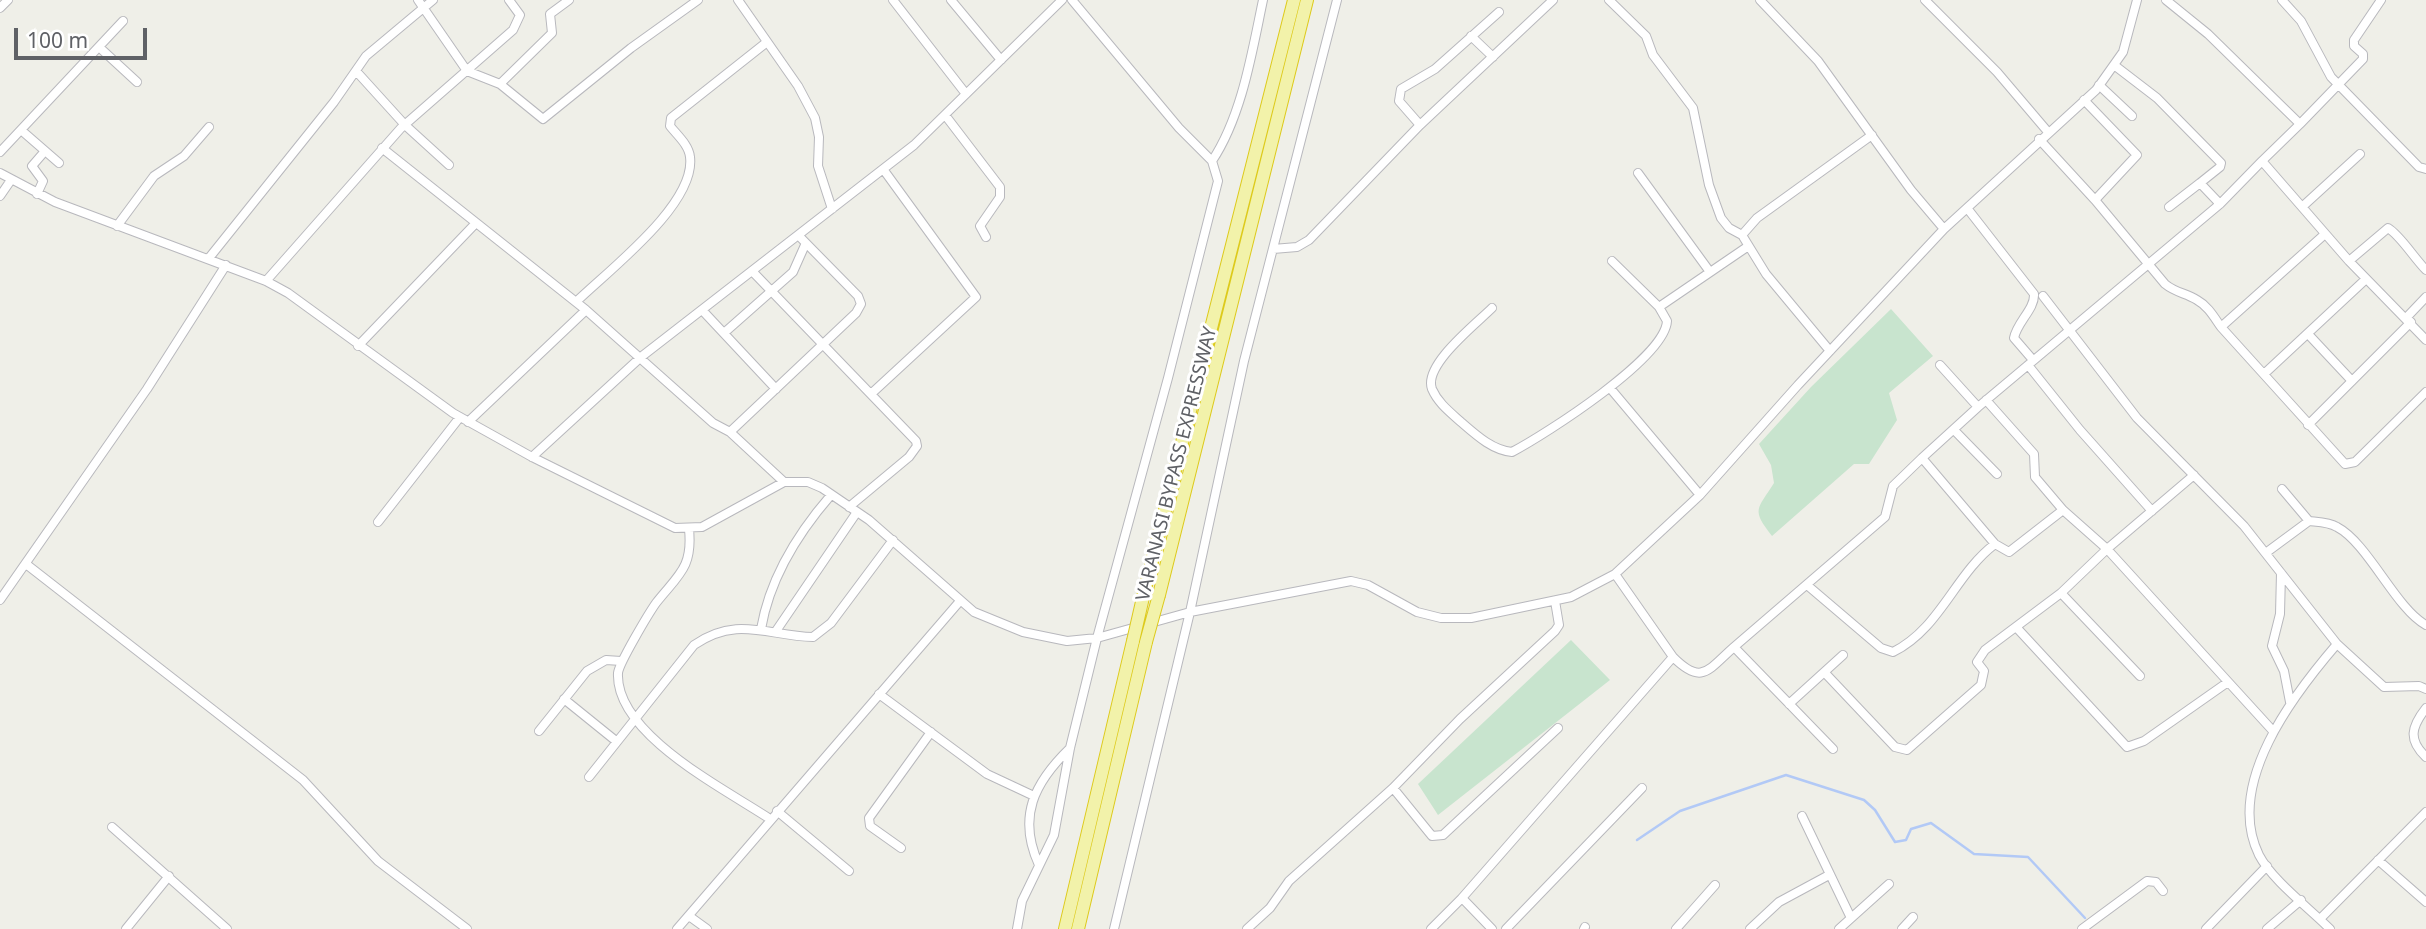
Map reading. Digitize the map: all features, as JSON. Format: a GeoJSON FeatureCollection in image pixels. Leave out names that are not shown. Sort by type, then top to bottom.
{"type":"FeatureCollection","features":[{"type":"Feature","properties":{"kind":"highway","name":"VARANASI BYPASS EXPRESSWAY"},"geometry":{"type":"LineString","coordinates":[[1078,929],[1139,642],[1144,593],[1294,0]]}},
{"type":"Feature","properties":{"kind":"highway","name":"VARANASI BYPASS EXPRESSWAY"},"geometry":{"type":"LineString","coordinates":[[1065,929],[1139,642],[1159,595],[1307,0]]}},
{"type":"Feature","properties":{"kind":"street"},"geometry":{"type":"LineString","coordinates":[[0,8],[8,0]]}},
{"type":"Feature","properties":{"kind":"street"},"geometry":{"type":"LineString","coordinates":[[209,258],[374,47],[421,4],[433,0]]}},
{"type":"Feature","properties":{"kind":"street"},"geometry":{"type":"LineString","coordinates":[[266,281],[382,148],[493,50],[520,21],[509,0]]}},
{"type":"Feature","properties":{"kind":"street"},"geometry":{"type":"LineString","coordinates":[[500,84],[552,33],[550,14],[569,0]]}},
{"type":"Feature","properties":{"kind":"street"},"geometry":{"type":"LineString","coordinates":[[421,4],[467,71],[500,84],[534,115],[546,118],[631,48],[698,0]]}},
{"type":"Feature","properties":{"kind":"street"},"geometry":{"type":"LineString","coordinates":[[738,0],[798,86],[815,118],[819,136],[818,166],[832,209]]}},
{"type":"Feature","properties":{"kind":"street"},"geometry":{"type":"LineString","coordinates":[[894,0],[966,94]]}},
{"type":"Feature","properties":{"kind":"street"},"geometry":{"type":"LineString","coordinates":[[951,0],[1001,60]]}},
{"type":"Feature","properties":{"kind":"street"},"geometry":{"type":"LineString","coordinates":[[532,457],[641,357],[883,169],[945,115],[1062,0]]}},
{"type":"Feature","properties":{"kind":"street"},"geometry":{"type":"LineString","coordinates":[[1017,929],[1022,901],[1054,835],[1070,748],[1097,638],[1168,379],[1218,181],[1217,170],[1212,161],[1179,128],[1072,0]]}},
{"type":"Feature","properties":{"kind":"street"},"geometry":{"type":"LineString","coordinates":[[1212,161],[1223,142],[1234,110],[1263,0]]}},
{"type":"Feature","properties":{"kind":"street"},"geometry":{"type":"LineString","coordinates":[[1114,929],[1190,612],[1244,361],[1337,0]]}},
{"type":"Feature","properties":{"kind":"street"},"geometry":{"type":"LineString","coordinates":[[1609,0],[1646,36],[1653,55],[1693,108],[1709,185],[1721,218],[1729,228],[1742,235],[1747,247],[1830,351]]}},
{"type":"Feature","properties":{"kind":"street"},"geometry":{"type":"LineString","coordinates":[[1760,0],[1818,61],[1944,229]]}},
{"type":"Feature","properties":{"kind":"street"},"geometry":{"type":"LineString","coordinates":[[1925,0],[1997,72],[2048,132]]}},
{"type":"Feature","properties":{"kind":"street"},"geometry":{"type":"LineString","coordinates":[[0,173],[37,194],[266,281],[288,293],[358,346],[464,419],[662,524],[690,529],[719,519],[784,482],[808,482],[853,510],[893,540],[960,601],[996,623],[1023,632],[1067,641],[1097,638],[1190,612],[1351,581],[1368,584],[1417,612],[1441,618],[1505,613],[1572,597],[1615,574],[1700,495],[1944,229],[2099,85],[2123,52],[2137,0]]}},
{"type":"Feature","properties":{"kind":"street"},"geometry":{"type":"LineString","coordinates":[[2166,0],[2208,34],[2300,124]]}},
{"type":"Feature","properties":{"kind":"street"},"geometry":{"type":"LineString","coordinates":[[2282,0],[2301,21],[2322,65],[2339,85],[2419,167],[2426,169]]}},
{"type":"Feature","properties":{"kind":"street"},"geometry":{"type":"LineString","coordinates":[[1615,574],[1673,657],[1688,672],[1698,675],[1708,670],[1885,517],[1893,486],[1978,407],[2220,204],[2364,57],[2354,46],[2354,40],[2381,0]]}},
{"type":"Feature","properties":{"kind":"street"},"geometry":{"type":"LineString","coordinates":[[1273,249],[1297,247],[1309,240],[1420,125],[1551,2]]}},
{"type":"Feature","properties":{"kind":"street"},"geometry":{"type":"LineString","coordinates":[[1420,125],[1399,101],[1401,89],[1434,69],[1499,12]]}},
{"type":"Feature","properties":{"kind":"street"},"geometry":{"type":"LineString","coordinates":[[0,152],[122,21]]}},
{"type":"Feature","properties":{"kind":"street"},"geometry":{"type":"LineString","coordinates":[[1471,36],[1493,57]]}},
{"type":"Feature","properties":{"kind":"street"},"geometry":{"type":"LineString","coordinates":[[576,302],[665,217],[687,186],[691,157],[688,148],[670,126],[671,118],[767,42]]}},
{"type":"Feature","properties":{"kind":"street"},"geometry":{"type":"LineString","coordinates":[[99,47],[137,82]]}},
{"type":"Feature","properties":{"kind":"street"},"geometry":{"type":"LineString","coordinates":[[2114,65],[2157,98],[2221,163],[2220,167],[2169,207]]}},
{"type":"Feature","properties":{"kind":"street"},"geometry":{"type":"LineString","coordinates":[[356,72],[405,125],[449,165]]}},
{"type":"Feature","properties":{"kind":"street"},"geometry":{"type":"LineString","coordinates":[[2099,85],[2132,116]]}},
{"type":"Feature","properties":{"kind":"street"},"geometry":{"type":"LineString","coordinates":[[2084,100],[2137,155],[2095,200]]}},
{"type":"Feature","properties":{"kind":"street"},"geometry":{"type":"LineString","coordinates":[[945,115],[1000,187],[1000,197],[980,226],[986,237]]}},
{"type":"Feature","properties":{"kind":"street"},"geometry":{"type":"LineString","coordinates":[[117,226],[154,176],[184,156],[209,127]]}},
{"type":"Feature","properties":{"kind":"street"},"geometry":{"type":"LineString","coordinates":[[21,130],[59,163]]}},
{"type":"Feature","properties":{"kind":"street"},"geometry":{"type":"LineString","coordinates":[[1742,235],[1756,218],[1872,135]]}},
{"type":"Feature","properties":{"kind":"street"},"geometry":{"type":"LineString","coordinates":[[2039,139],[2095,200],[2148,264],[2175,292],[2198,300],[2209,309],[2221,327],[2308,425],[2350,465],[2426,392]]}},
{"type":"Feature","properties":{"kind":"street"},"geometry":{"type":"LineString","coordinates":[[382,148],[475,225],[586,310],[713,424],[730,432],[784,482]]}},
{"type":"Feature","properties":{"kind":"street"},"geometry":{"type":"LineString","coordinates":[[37,194],[43,181],[32,166],[45,151]]}},
{"type":"Feature","properties":{"kind":"street"},"geometry":{"type":"LineString","coordinates":[[2302,207],[2360,154]]}},
{"type":"Feature","properties":{"kind":"street"},"geometry":{"type":"LineString","coordinates":[[2262,161],[2349,261],[2426,340]]}},
{"type":"Feature","properties":{"kind":"street"},"geometry":{"type":"LineString","coordinates":[[872,393],[976,297],[883,169]]}},
{"type":"Feature","properties":{"kind":"street"},"geometry":{"type":"LineString","coordinates":[[1638,173],[1710,272]]}},
{"type":"Feature","properties":{"kind":"street"},"geometry":{"type":"LineString","coordinates":[[0,196],[11,180]]}},
{"type":"Feature","properties":{"kind":"street"},"geometry":{"type":"LineString","coordinates":[[2200,183],[2220,204]]}},
{"type":"Feature","properties":{"kind":"street"},"geometry":{"type":"LineString","coordinates":[[1967,208],[2034,294],[2034,301],[2015,331],[2014,338],[2080,430],[2152,511]]}},
{"type":"Feature","properties":{"kind":"street"},"geometry":{"type":"LineString","coordinates":[[358,346],[475,225]]}},
{"type":"Feature","properties":{"kind":"street"},"geometry":{"type":"LineString","coordinates":[[2349,261],[2388,228],[2398,235],[2409,254],[2426,270]]}},
{"type":"Feature","properties":{"kind":"street"},"geometry":{"type":"LineString","coordinates":[[2221,327],[2325,234]]}},
{"type":"Feature","properties":{"kind":"street"},"geometry":{"type":"LineString","coordinates":[[730,432],[856,313],[860,300],[798,235]]}},
{"type":"Feature","properties":{"kind":"street"},"geometry":{"type":"LineString","coordinates":[[724,333],[793,272],[805,245]]}},
{"type":"Feature","properties":{"kind":"street"},"geometry":{"type":"LineString","coordinates":[[1659,307],[1747,247]]}},
{"type":"Feature","properties":{"kind":"street"},"geometry":{"type":"LineString","coordinates":[[1492,308],[1440,359],[1430,377],[1431,387],[1440,403],[1479,438],[1502,451],[1512,452],[1610,388],[1663,338],[1667,321],[1659,307],[1612,261]]}},
{"type":"Feature","properties":{"kind":"street"},"geometry":{"type":"LineString","coordinates":[[0,600],[148,389],[226,265]]}},
{"type":"Feature","properties":{"kind":"street"},"geometry":{"type":"LineString","coordinates":[[752,271],[872,393],[913,437],[917,446],[909,457],[853,510],[776,631]]}},
{"type":"Feature","properties":{"kind":"street"},"geometry":{"type":"LineString","coordinates":[[2264,374],[2366,279]]}},
{"type":"Feature","properties":{"kind":"street"},"geometry":{"type":"LineString","coordinates":[[2043,296],[2137,418],[2267,552],[2337,644],[2384,687],[2419,686],[2426,689]]}},
{"type":"Feature","properties":{"kind":"street"},"geometry":{"type":"LineString","coordinates":[[2308,425],[2352,382],[2426,297]]}},
{"type":"Feature","properties":{"kind":"street"},"geometry":{"type":"LineString","coordinates":[[378,523],[464,419],[586,310]]}},
{"type":"Feature","properties":{"kind":"street"},"geometry":{"type":"LineString","coordinates":[[702,310],[776,388]]}},
{"type":"Feature","properties":{"kind":"street"},"geometry":{"type":"LineString","coordinates":[[2308,334],[2352,382]]}},
{"type":"Feature","properties":{"kind":"street"},"geometry":{"type":"LineString","coordinates":[[1940,365],[1978,407]]}},
{"type":"Feature","properties":{"kind":"street"},"geometry":{"type":"LineString","coordinates":[[1610,388],[1700,495]]}},
{"type":"Feature","properties":{"kind":"street"},"geometry":{"type":"LineString","coordinates":[[1986,400],[2034,454],[2035,477],[2063,510],[2107,550],[2273,731]]}},
{"type":"Feature","properties":{"kind":"street"},"geometry":{"type":"LineString","coordinates":[[1954,430],[1997,474]]}},
{"type":"Feature","properties":{"kind":"street"},"geometry":{"type":"LineString","coordinates":[[1922,458],[1995,544],[2010,552],[2063,510]]}},
{"type":"Feature","properties":{"kind":"street"},"geometry":{"type":"LineString","coordinates":[[1825,673],[1895,747],[1907,750],[1981,685],[1984,678],[1977,662],[1979,656],[2062,593],[2194,475]]}},
{"type":"Feature","properties":{"kind":"street"},"geometry":{"type":"LineString","coordinates":[[2282,489],[2309,521],[2336,526],[2345,533],[2417,620],[2426,625]]}},
{"type":"Feature","properties":{"kind":"street"},"geometry":{"type":"LineString","coordinates":[[761,629],[778,573],[804,528],[831,495]]}},
{"type":"Feature","properties":{"kind":"street"},"geometry":{"type":"LineString","coordinates":[[2267,552],[2309,521]]}},
{"type":"Feature","properties":{"kind":"street"},"geometry":{"type":"LineString","coordinates":[[690,529],[691,548],[686,565],[654,606],[621,661],[619,680],[634,719],[664,748],[770,819]]}},
{"type":"Feature","properties":{"kind":"street"},"geometry":{"type":"LineString","coordinates":[[589,777],[694,645],[709,635],[726,629],[761,629],[802,637],[813,637],[821,633],[893,540]]}},
{"type":"Feature","properties":{"kind":"street"},"geometry":{"type":"LineString","coordinates":[[1807,585],[1881,648],[1894,652],[1920,634],[1951,597],[1971,564],[1995,544]]}},
{"type":"Feature","properties":{"kind":"street"},"geometry":{"type":"LineString","coordinates":[[26,564],[303,780],[379,861],[467,929]]}},
{"type":"Feature","properties":{"kind":"street"},"geometry":{"type":"LineString","coordinates":[[2281,570],[2280,614],[2272,646],[2284,671],[2290,702]]}},
{"type":"Feature","properties":{"kind":"street"},"geometry":{"type":"LineString","coordinates":[[2062,593],[2140,676]]}},
{"type":"Feature","properties":{"kind":"street"},"geometry":{"type":"LineString","coordinates":[[1247,929],[1270,908],[1289,881],[1393,788],[1460,719],[1555,631],[1559,625],[1557,600]]}},
{"type":"Feature","properties":{"kind":"street"},"geometry":{"type":"LineString","coordinates":[[677,929],[960,601]]}},
{"type":"Feature","properties":{"kind":"street"},"geometry":{"type":"LineString","coordinates":[[2015,627],[2127,747],[2144,741],[2228,682]]}},
{"type":"Feature","properties":{"kind":"street"},"geometry":{"type":"LineString","coordinates":[[2330,929],[2267,866],[2253,839],[2249,817],[2253,791],[2273,731],[2290,702],[2337,644]]}},
{"type":"Feature","properties":{"kind":"street"},"geometry":{"type":"LineString","coordinates":[[1734,647],[1833,749]]}},
{"type":"Feature","properties":{"kind":"street"},"geometry":{"type":"LineString","coordinates":[[1789,704],[1843,654]]}},
{"type":"Feature","properties":{"kind":"street"},"geometry":{"type":"LineString","coordinates":[[1431,929],[1462,898],[1673,657]]}},
{"type":"Feature","properties":{"kind":"street"},"geometry":{"type":"LineString","coordinates":[[539,731],[596,663],[606,660],[621,661]]}},
{"type":"Feature","properties":{"kind":"street"},"geometry":{"type":"LineString","coordinates":[[879,694],[987,774],[1034,796]]}},
{"type":"Feature","properties":{"kind":"street"},"geometry":{"type":"LineString","coordinates":[[565,699],[616,741]]}},
{"type":"Feature","properties":{"kind":"street"},"geometry":{"type":"LineString","coordinates":[[2426,708],[2413,733],[2413,743],[2426,757]]}},
{"type":"Feature","properties":{"kind":"street"},"geometry":{"type":"LineString","coordinates":[[1393,788],[1432,836],[1443,835],[1558,729]]}},
{"type":"Feature","properties":{"kind":"street"},"geometry":{"type":"LineString","coordinates":[[901,848],[870,826],[869,817],[931,732]]}},
{"type":"Feature","properties":{"kind":"street"},"geometry":{"type":"LineString","coordinates":[[1039,865],[1029,842],[1034,796],[1048,769],[1070,748]]}},
{"type":"Feature","properties":{"kind":"street"},"geometry":{"type":"LineString","coordinates":[[1506,929],[1642,788]]}},
{"type":"Feature","properties":{"kind":"street"},"geometry":{"type":"LineString","coordinates":[[777,811],[849,871]]}},
{"type":"Feature","properties":{"kind":"street"},"geometry":{"type":"LineString","coordinates":[[2320,919],[2426,812]]}},
{"type":"Feature","properties":{"kind":"street"},"geometry":{"type":"LineString","coordinates":[[1802,816],[1851,918]]}},
{"type":"Feature","properties":{"kind":"street"},"geometry":{"type":"LineString","coordinates":[[112,827],[228,929]]}},
{"type":"Feature","properties":{"kind":"street"},"geometry":{"type":"LineString","coordinates":[[2378,860],[2426,902]]}},
{"type":"Feature","properties":{"kind":"street"},"geometry":{"type":"LineString","coordinates":[[2206,929],[2267,866]]}},
{"type":"Feature","properties":{"kind":"street"},"geometry":{"type":"LineString","coordinates":[[1750,929],[1779,902],[1829,875]]}},
{"type":"Feature","properties":{"kind":"street"},"geometry":{"type":"LineString","coordinates":[[126,929],[169,876]]}},
{"type":"Feature","properties":{"kind":"street"},"geometry":{"type":"LineString","coordinates":[[2082,929],[2147,881],[2155,882],[2163,891]]}},
{"type":"Feature","properties":{"kind":"street"},"geometry":{"type":"LineString","coordinates":[[1839,929],[1889,884]]}},
{"type":"Feature","properties":{"kind":"street"},"geometry":{"type":"LineString","coordinates":[[1676,929],[1715,885]]}},
{"type":"Feature","properties":{"kind":"street"},"geometry":{"type":"LineString","coordinates":[[1462,898],[1492,929]]}},
{"type":"Feature","properties":{"kind":"street"},"geometry":{"type":"LineString","coordinates":[[2267,929],[2301,900]]}},
{"type":"Feature","properties":{"kind":"street"},"geometry":{"type":"LineString","coordinates":[[689,916],[707,929]]}},
{"type":"Feature","properties":{"kind":"street"},"geometry":{"type":"LineString","coordinates":[[1902,929],[1913,917]]}},
{"type":"Feature","properties":{"kind":"green space"},"geometry":{"type":"Polygon","coordinates":[[[1891,309],[1933,356],[1889,393],[1897,420],[1869,464],[1854,464],[1772,536],[1759,514],[1760,505],[1774,483],[1771,465],[1759,444],[1811,387],[1891,309]]]}},
{"type":"Feature","properties":{"kind":"green space"},"geometry":{"type":"Polygon","coordinates":[[[1571,640],[1610,680],[1438,815],[1418,784],[1571,640]]]}},
{"type":"Feature","properties":{"kind":"waterway"},"geometry":{"type":"LineString","coordinates":[[1637,840],[1680,811],[1786,775],[1864,800],[1875,810],[1895,842],[1906,840],[1911,829],[1931,823],[1974,854],[2028,857],[2085,918]]}}]}
